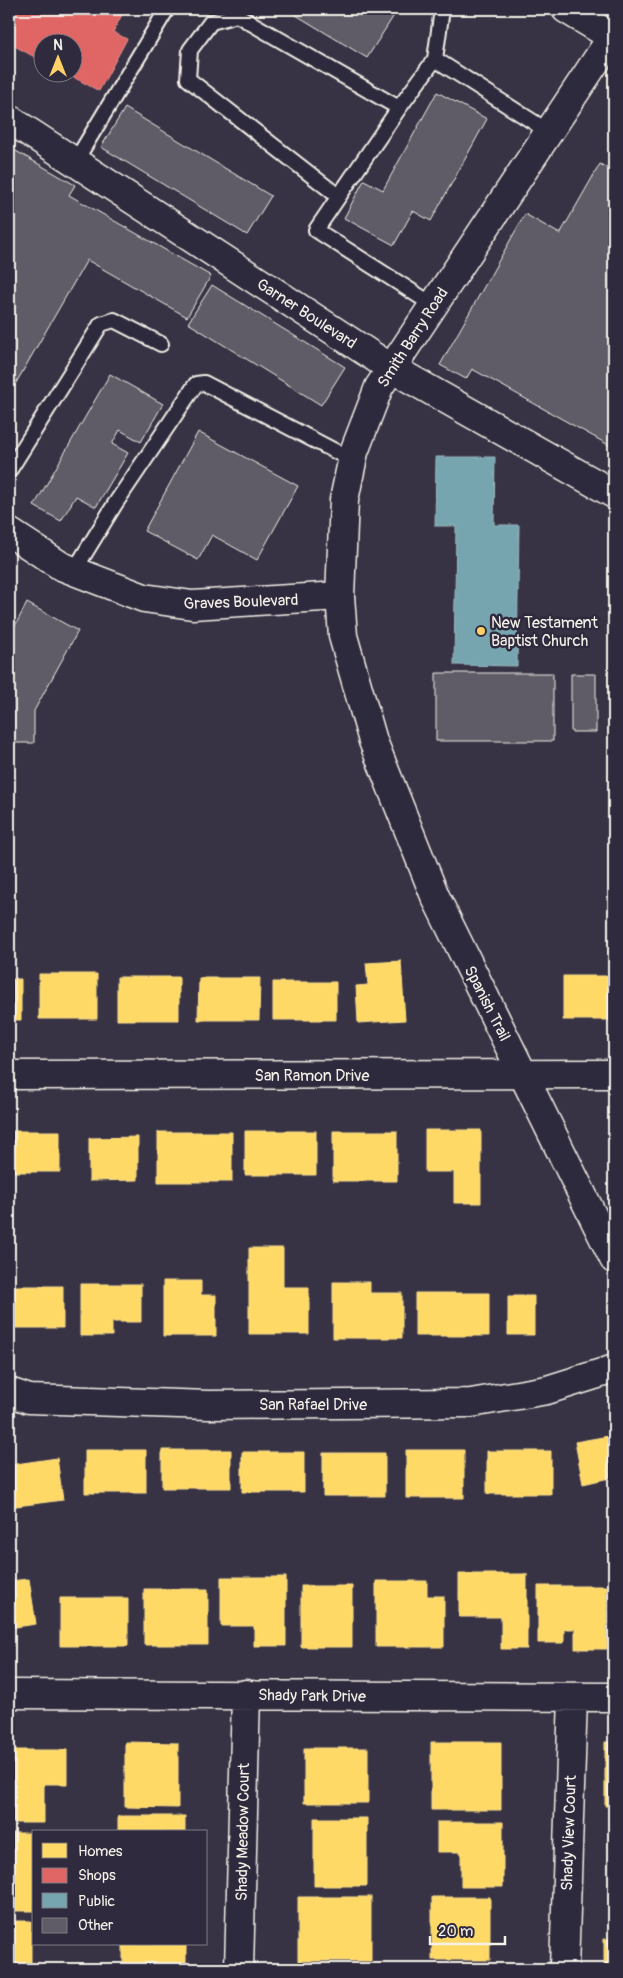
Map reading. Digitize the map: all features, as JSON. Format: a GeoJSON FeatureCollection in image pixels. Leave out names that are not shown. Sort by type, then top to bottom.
{"type":"FeatureCollection","features":[{"type":"Feature","properties":{"kind":"street"},"geometry":{"type":"LineString","coordinates":[[566,9],[614,36]]}},
{"type":"Feature","properties":{"kind":"street","name":"Smith Barry Road"},"geometry":{"type":"LineString","coordinates":[[373,742],[343,636],[340,596],[344,500],[352,460],[379,386],[614,36]]}},
{"type":"Feature","properties":{"kind":"street","name":"Garner Boulevard"},"geometry":{"type":"LineString","coordinates":[[9,119],[391,368],[614,494]]}},
{"type":"Feature","properties":{"kind":"street","name":"Graves Boulevard"},"geometry":{"type":"LineString","coordinates":[[9,532],[61,566],[144,598],[192,605],[340,596]]}},
{"type":"Feature","properties":{"kind":"street","name":"Spanish Trail"},"geometry":{"type":"LineString","coordinates":[[373,742],[434,896],[524,1074],[614,1259]]}},
{"type":"Feature","properties":{"kind":"street","name":"San Ramon Drive"},"geometry":{"type":"LineString","coordinates":[[9,1075],[614,1074]]}},
{"type":"Feature","properties":{"kind":"street","name":"San Rafael Drive"},"geometry":{"type":"LineString","coordinates":[[9,1392],[29,1399],[208,1405],[470,1403],[547,1390],[614,1369]]}},
{"type":"Feature","properties":{"kind":"street","name":"Shady Park Drive"},"geometry":{"type":"LineString","coordinates":[[9,1694],[614,1697]]}},
{"type":"Feature","properties":{"kind":"street","name":"Shady Meadow Court"},"geometry":{"type":"LineString","coordinates":[[239,1969],[246,1694]]}},
{"type":"Feature","properties":{"kind":"street","name":"Shady View Court"},"geometry":{"type":"LineString","coordinates":[[564,1969],[573,1697]]}},
{"type":"Feature","properties":{"kind":"lane"},"geometry":{"type":"LineString","coordinates":[[75,162],[167,9]]}},
{"type":"Feature","properties":{"kind":"lane"},"geometry":{"type":"LineString","coordinates":[[433,305],[316,230],[399,108],[435,59],[442,9]]}},
{"type":"Feature","properties":{"kind":"lane"},"geometry":{"type":"LineString","coordinates":[[338,196],[188,79],[190,50],[211,22],[237,15],[399,108]]}},
{"type":"Feature","properties":{"kind":"lane"},"geometry":{"type":"LineString","coordinates":[[435,59],[549,132]]}},
{"type":"Feature","properties":{"kind":"lane"},"geometry":{"type":"LineString","coordinates":[[9,471],[101,324],[114,320],[161,344]]}},
{"type":"Feature","properties":{"kind":"lane"},"geometry":{"type":"LineString","coordinates":[[74,571],[115,504],[196,384],[204,383],[352,460]]}},
{"type":"Feature","properties":{"kind":"building: Homes"},"geometry":{"type":"Polygon","coordinates":[[[401,961],[405,1020],[358,1023],[356,986],[368,985],[366,963],[401,961]]]}},
{"type":"Feature","properties":{"kind":"building: Homes"},"geometry":{"type":"Polygon","coordinates":[[[39,974],[97,974],[97,1019],[39,1019],[39,974]]]}},
{"type":"Feature","properties":{"kind":"building: Homes"},"geometry":{"type":"Polygon","coordinates":[[[563,976],[614,976],[614,1020],[563,1020],[563,976]]]}},
{"type":"Feature","properties":{"kind":"building: Homes"},"geometry":{"type":"Polygon","coordinates":[[[117,977],[179,977],[179,1020],[117,1020],[117,977]]]}},
{"type":"Feature","properties":{"kind":"building: Homes"},"geometry":{"type":"Polygon","coordinates":[[[199,978],[260,978],[259,1020],[198,1020],[199,978]]]}},
{"type":"Feature","properties":{"kind":"building: Homes"},"geometry":{"type":"Polygon","coordinates":[[[9,979],[21,979],[21,1020],[9,1020],[9,979]]]}},
{"type":"Feature","properties":{"kind":"building: Homes"},"geometry":{"type":"Polygon","coordinates":[[[273,982],[336,982],[336,1020],[273,1020],[273,982]]]}},
{"type":"Feature","properties":{"kind":"building: Homes"},"geometry":{"type":"Polygon","coordinates":[[[425,1130],[481,1130],[481,1203],[454,1203],[454,1172],[425,1172],[425,1130]]]}},
{"type":"Feature","properties":{"kind":"building: Homes"},"geometry":{"type":"Polygon","coordinates":[[[9,1131],[60,1131],[60,1172],[9,1172],[9,1131]]]}},
{"type":"Feature","properties":{"kind":"building: Homes"},"geometry":{"type":"Polygon","coordinates":[[[245,1131],[316,1131],[316,1175],[245,1175],[245,1131]]]}},
{"type":"Feature","properties":{"kind":"building: Homes"},"geometry":{"type":"Polygon","coordinates":[[[333,1131],[397,1131],[397,1181],[333,1181],[333,1131]]]}},
{"type":"Feature","properties":{"kind":"building: Homes"},"geometry":{"type":"Polygon","coordinates":[[[158,1132],[232,1132],[232,1182],[158,1182],[158,1132]]]}},
{"type":"Feature","properties":{"kind":"building: Homes"},"geometry":{"type":"Polygon","coordinates":[[[138,1137],[138,1180],[89,1181],[89,1138],[138,1137]]]}},
{"type":"Feature","properties":{"kind":"building: Homes"},"geometry":{"type":"Polygon","coordinates":[[[249,1248],[283,1248],[283,1287],[309,1287],[309,1334],[249,1334],[249,1248]]]}},
{"type":"Feature","properties":{"kind":"building: Homes"},"geometry":{"type":"Polygon","coordinates":[[[163,1281],[201,1281],[201,1295],[216,1295],[216,1336],[163,1336],[163,1281]]]}},
{"type":"Feature","properties":{"kind":"building: Homes"},"geometry":{"type":"Polygon","coordinates":[[[333,1282],[370,1282],[370,1293],[402,1293],[402,1338],[333,1338],[333,1282]]]}},
{"type":"Feature","properties":{"kind":"building: Homes"},"geometry":{"type":"Polygon","coordinates":[[[80,1284],[141,1284],[141,1322],[112,1322],[112,1336],[80,1336],[80,1284]]]}},
{"type":"Feature","properties":{"kind":"building: Homes"},"geometry":{"type":"Polygon","coordinates":[[[9,1286],[63,1286],[63,1328],[9,1328],[9,1286]]]}},
{"type":"Feature","properties":{"kind":"building: Homes"},"geometry":{"type":"Polygon","coordinates":[[[415,1293],[489,1293],[489,1336],[415,1336],[415,1293]]]}},
{"type":"Feature","properties":{"kind":"building: Homes"},"geometry":{"type":"Polygon","coordinates":[[[508,1296],[534,1296],[534,1335],[508,1335],[508,1296]]]}},
{"type":"Feature","properties":{"kind":"building: Homes"},"geometry":{"type":"Polygon","coordinates":[[[614,1435],[614,1477],[583,1484],[575,1442],[614,1435]]]}},
{"type":"Feature","properties":{"kind":"building: Homes"},"geometry":{"type":"Polygon","coordinates":[[[85,1450],[146,1450],[146,1493],[85,1493],[85,1450]]]}},
{"type":"Feature","properties":{"kind":"building: Homes"},"geometry":{"type":"Polygon","coordinates":[[[162,1450],[231,1450],[231,1488],[162,1488],[162,1450]]]}},
{"type":"Feature","properties":{"kind":"building: Homes"},"geometry":{"type":"Polygon","coordinates":[[[406,1450],[464,1450],[464,1498],[406,1498],[406,1450]]]}},
{"type":"Feature","properties":{"kind":"building: Homes"},"geometry":{"type":"Polygon","coordinates":[[[487,1451],[551,1451],[551,1494],[487,1494],[487,1451]]]}},
{"type":"Feature","properties":{"kind":"building: Homes"},"geometry":{"type":"Polygon","coordinates":[[[242,1452],[304,1452],[304,1492],[242,1492],[242,1452]]]}},
{"type":"Feature","properties":{"kind":"building: Homes"},"geometry":{"type":"Polygon","coordinates":[[[323,1453],[385,1453],[385,1496],[323,1496],[323,1453]]]}},
{"type":"Feature","properties":{"kind":"building: Homes"},"geometry":{"type":"Polygon","coordinates":[[[57,1458],[63,1500],[9,1507],[9,1465],[57,1458]]]}},
{"type":"Feature","properties":{"kind":"building: Homes"},"geometry":{"type":"Polygon","coordinates":[[[459,1574],[527,1574],[527,1649],[501,1649],[501,1617],[459,1617],[459,1574]]]}},
{"type":"Feature","properties":{"kind":"building: Homes"},"geometry":{"type":"Polygon","coordinates":[[[221,1577],[286,1577],[286,1646],[254,1646],[254,1626],[221,1626],[221,1577]]]}},
{"type":"Feature","properties":{"kind":"building: Homes"},"geometry":{"type":"Polygon","coordinates":[[[29,1579],[36,1624],[10,1628],[13,1646],[9,1647],[9,1581],[29,1579]]]}},
{"type":"Feature","properties":{"kind":"building: Homes"},"geometry":{"type":"Polygon","coordinates":[[[376,1581],[427,1581],[427,1596],[444,1596],[444,1647],[376,1647],[376,1581]]]}},
{"type":"Feature","properties":{"kind":"building: Homes"},"geometry":{"type":"Polygon","coordinates":[[[301,1586],[352,1586],[352,1647],[301,1647],[301,1586]]]}},
{"type":"Feature","properties":{"kind":"building: Homes"},"geometry":{"type":"Polygon","coordinates":[[[538,1586],[607,1586],[607,1649],[575,1649],[575,1629],[564,1629],[564,1643],[538,1643],[538,1586]]]}},
{"type":"Feature","properties":{"kind":"building: Homes"},"geometry":{"type":"Polygon","coordinates":[[[144,1589],[208,1589],[208,1645],[144,1645],[144,1589]]]}},
{"type":"Feature","properties":{"kind":"building: Homes"},"geometry":{"type":"Polygon","coordinates":[[[60,1598],[128,1598],[128,1646],[60,1646],[60,1598]]]}},
{"type":"Feature","properties":{"kind":"building: Homes"},"geometry":{"type":"Polygon","coordinates":[[[125,1742],[178,1743],[178,1808],[125,1807],[125,1742]]]}},
{"type":"Feature","properties":{"kind":"building: Homes"},"geometry":{"type":"Polygon","coordinates":[[[431,1742],[501,1742],[501,1810],[431,1810],[431,1742]]]}},
{"type":"Feature","properties":{"kind":"building: Homes"},"geometry":{"type":"Polygon","coordinates":[[[605,1742],[614,1742],[614,1806],[605,1806],[605,1742]]]}},
{"type":"Feature","properties":{"kind":"building: Homes"},"geometry":{"type":"Polygon","coordinates":[[[304,1748],[368,1748],[368,1803],[304,1803],[304,1748]]]}},
{"type":"Feature","properties":{"kind":"building: Homes"},"geometry":{"type":"Polygon","coordinates":[[[9,1750],[67,1750],[67,1784],[44,1784],[44,1823],[9,1823],[9,1750]]]}},
{"type":"Feature","properties":{"kind":"building: Homes"},"geometry":{"type":"Polygon","coordinates":[[[118,1816],[185,1816],[185,1830],[118,1830],[118,1816]]]}},
{"type":"Feature","properties":{"kind":"building: Homes"},"geometry":{"type":"Polygon","coordinates":[[[314,1818],[367,1818],[367,1886],[314,1886],[314,1818]]]}},
{"type":"Feature","properties":{"kind":"building: Homes"},"geometry":{"type":"Polygon","coordinates":[[[437,1822],[503,1822],[503,1887],[461,1887],[461,1852],[437,1852],[437,1822]]]}},
{"type":"Feature","properties":{"kind":"building: Homes"},"geometry":{"type":"Polygon","coordinates":[[[9,1833],[32,1833],[32,1911],[9,1911],[9,1833]]]}},
{"type":"Feature","properties":{"kind":"building: Homes"},"geometry":{"type":"Polygon","coordinates":[[[611,1855],[614,1855],[614,1885],[611,1885],[611,1855]]]}},
{"type":"Feature","properties":{"kind":"building: Homes"},"geometry":{"type":"Polygon","coordinates":[[[298,1897],[371,1897],[371,1961],[298,1961],[298,1897]]]}},
{"type":"Feature","properties":{"kind":"building: Homes"},"geometry":{"type":"Polygon","coordinates":[[[432,1897],[490,1897],[490,1960],[432,1960],[432,1897]]]}},
{"type":"Feature","properties":{"kind":"building: Homes"},"geometry":{"type":"Polygon","coordinates":[[[9,1921],[31,1921],[31,1969],[9,1969],[9,1921]]]}},
{"type":"Feature","properties":{"kind":"building: Homes"},"geometry":{"type":"Polygon","coordinates":[[[604,1939],[614,1939],[614,1966],[604,1966],[604,1939]]]}},
{"type":"Feature","properties":{"kind":"building: Homes"},"geometry":{"type":"Polygon","coordinates":[[[123,1946],[186,1946],[186,1966],[123,1966],[123,1946]]]}},
{"type":"Feature","properties":{"kind":"building: Shops"},"geometry":{"type":"Polygon","coordinates":[[[9,9],[125,9],[113,32],[127,39],[99,91],[82,82],[82,32],[32,32],[32,56],[9,43],[9,9]]]}},
{"type":"Feature","properties":{"kind":"building: Public"},"geometry":{"type":"Polygon","coordinates":[[[436,457],[495,457],[494,525],[519,525],[517,666],[454,665],[456,526],[435,526],[436,457]]]}},
{"type":"Feature","properties":{"kind":"building: Other"},"geometry":{"type":"Polygon","coordinates":[[[286,9],[398,9],[367,58],[286,9]]]}},
{"type":"Feature","properties":{"kind":"building: Other"},"geometry":{"type":"Polygon","coordinates":[[[437,92],[487,119],[431,221],[413,211],[394,245],[344,218],[364,180],[383,190],[437,92]]]}},
{"type":"Feature","properties":{"kind":"building: Other"},"geometry":{"type":"Polygon","coordinates":[[[125,108],[271,196],[247,235],[101,147],[125,108]]]}},
{"type":"Feature","properties":{"kind":"building: Other"},"geometry":{"type":"Polygon","coordinates":[[[9,147],[75,185],[69,195],[211,276],[187,317],[87,260],[9,395],[9,147]]]}},
{"type":"Feature","properties":{"kind":"building: Other"},"geometry":{"type":"Polygon","coordinates":[[[600,164],[614,172],[614,448],[472,369],[466,379],[440,365],[525,214],[560,234],[600,164]]]}},
{"type":"Feature","properties":{"kind":"building: Other"},"geometry":{"type":"Polygon","coordinates":[[[212,285],[345,367],[321,405],[188,323],[212,285]]]}},
{"type":"Feature","properties":{"kind":"building: Other"},"geometry":{"type":"Polygon","coordinates":[[[110,374],[163,404],[141,442],[120,430],[112,444],[128,453],[96,507],[76,496],[61,521],[34,506],[110,374]]]}},
{"type":"Feature","properties":{"kind":"building: Other"},"geometry":{"type":"Polygon","coordinates":[[[198,432],[298,486],[257,560],[212,535],[198,560],[144,531],[198,432]]]}},
{"type":"Feature","properties":{"kind":"building: Other"},"geometry":{"type":"Polygon","coordinates":[[[27,603],[78,631],[34,711],[34,743],[9,743],[9,637],[27,603]]]}},
{"type":"Feature","properties":{"kind":"building: Other"},"geometry":{"type":"Polygon","coordinates":[[[436,673],[553,673],[553,741],[436,741],[436,673]]]}},
{"type":"Feature","properties":{"kind":"building: Other"},"geometry":{"type":"Polygon","coordinates":[[[571,674],[596,674],[596,732],[571,732],[571,674]]]}},
{"type":"Feature","properties":{"kind":"place","name":"New Testament Baptist Church"},"geometry":{"type":"Point","coordinates":[481,631]}}]}
